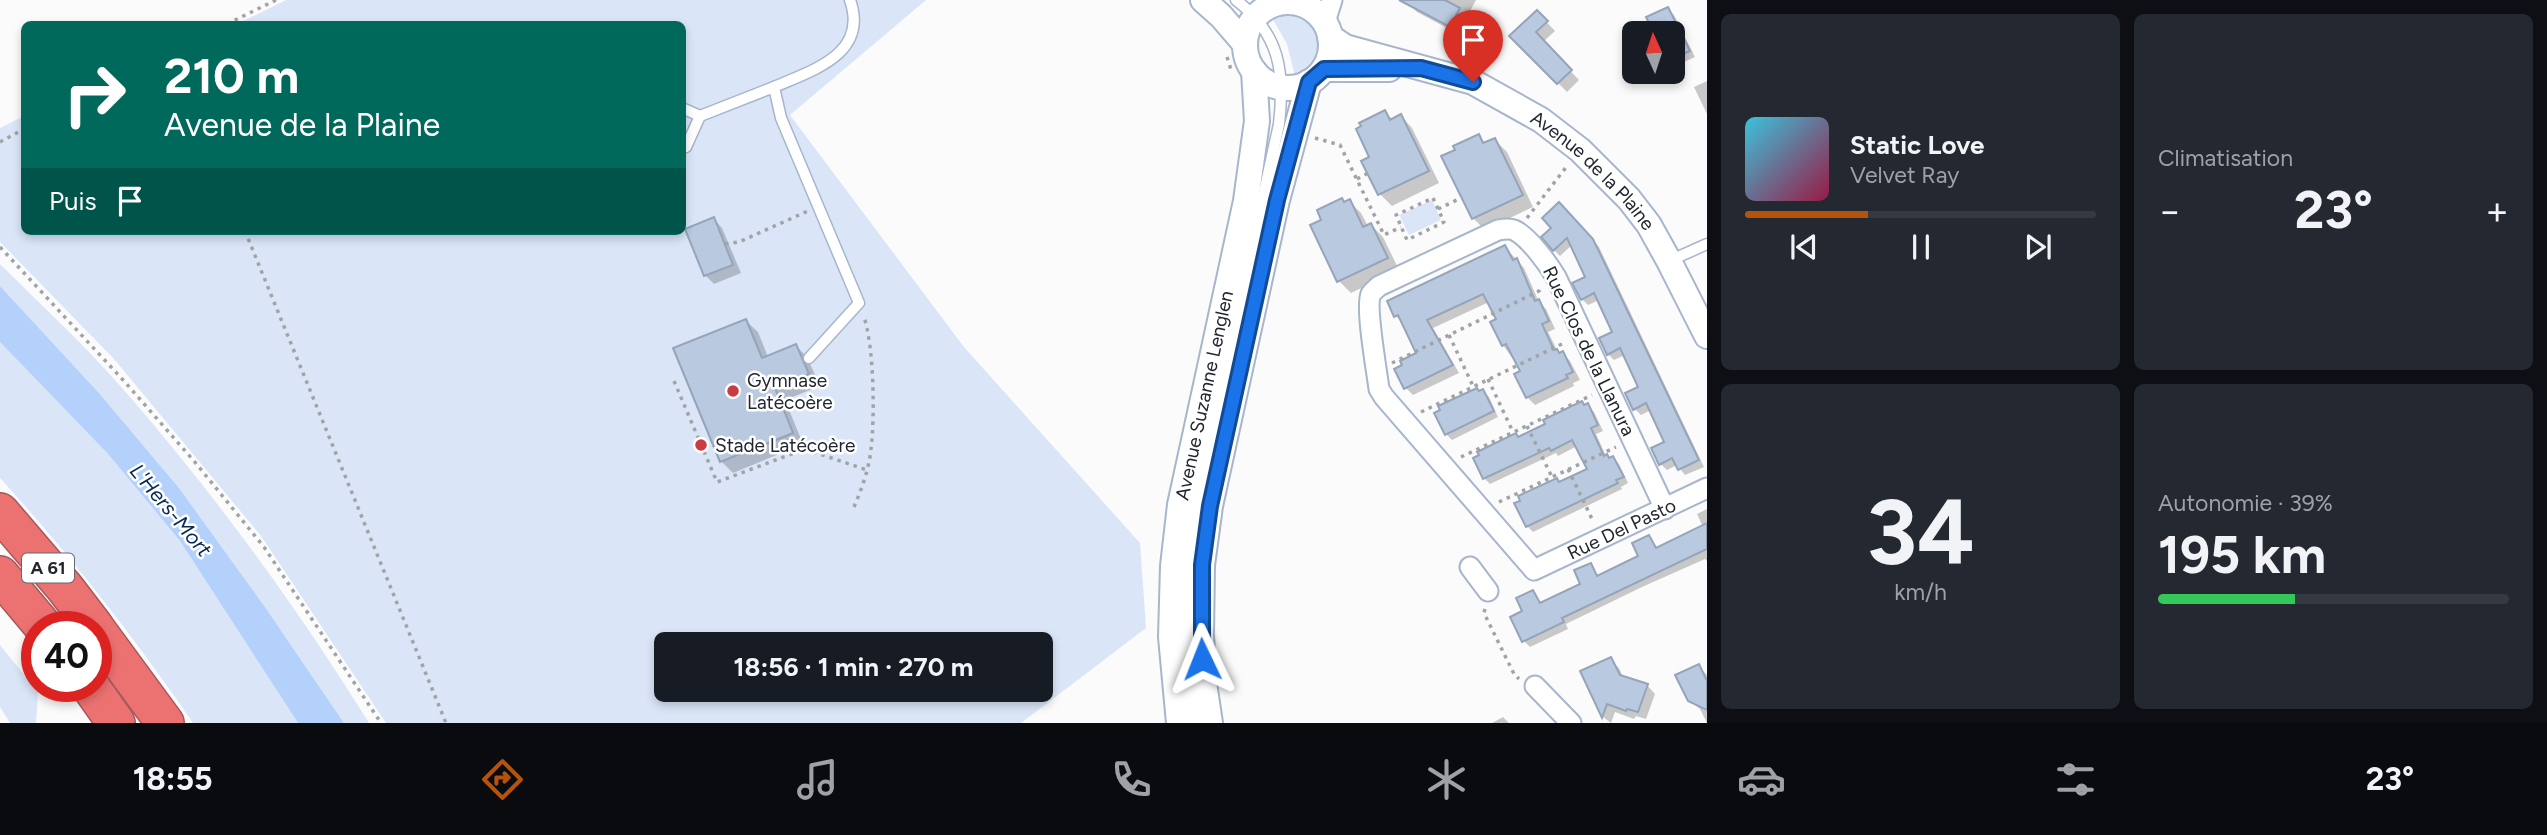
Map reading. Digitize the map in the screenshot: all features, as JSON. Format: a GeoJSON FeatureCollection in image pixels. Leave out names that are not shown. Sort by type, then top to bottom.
{"type":"FeatureCollection","features":[{"type":"Feature","properties":{"kind":"highway","name":"A 61"},"geometry":{"type":"LineString","coordinates":[[0,512],[82,611]]}},
{"type":"Feature","properties":{"kind":"highway","name":"A 61"},"geometry":{"type":"LineString","coordinates":[[0,575],[30,611]]}},
{"type":"Feature","properties":{"kind":"highway","name":"A 61"},"geometry":{"type":"LineString","coordinates":[[112,651],[165,723]]}},
{"type":"Feature","properties":{"kind":"highway"},"geometry":{"type":"LineString","coordinates":[[101,702],[116,723]]}},
{"type":"Feature","properties":{"kind":"street"},"geometry":{"type":"LineString","coordinates":[[1203,0],[1245,44]]}},
{"type":"Feature","properties":{"kind":"street"},"geometry":{"type":"LineString","coordinates":[[1245,44],[1249,25],[1255,17],[1267,7],[1292,1]]}},
{"type":"Feature","properties":{"kind":"street","name":"Avenue de la Plaine"},"geometry":{"type":"LineString","coordinates":[[1292,1],[1329,20],[1345,47],[1473,82],[1516,104],[1557,131],[1602,170],[1649,225],[1707,336]]}},
{"type":"Feature","properties":{"kind":"street","name":"Avenue Suzanne Lenglen"},"geometry":{"type":"LineString","coordinates":[[1210,723],[1203,683],[1201,635],[1202,565],[1210,506],[1277,200],[1316,75],[1329,57],[1329,20]]}},
{"type":"Feature","properties":{"kind":"street","name":"Avenue Suzanne Lenglen"},"geometry":{"type":"LineString","coordinates":[[1179,723],[1171,637],[1173,566],[1180,505],[1246,201],[1257,121],[1254,71],[1246,56],[1245,44]]}},
{"type":"Feature","properties":{"kind":"street","name":"Avenue de la Plaine"},"geometry":{"type":"LineString","coordinates":[[1282,87],[1297,87],[1316,75],[1421,68]]}},
{"type":"Feature","properties":{"kind":"street"},"geometry":{"type":"LineString","coordinates":[[1254,71],[1262,79],[1282,87]]}},
{"type":"Feature","properties":{"kind":"street"},"geometry":{"type":"LineString","coordinates":[[1482,510],[1384,397],[1377,367],[1371,293],[1379,286],[1497,230],[1517,231]]}},
{"type":"Feature","properties":{"kind":"street","name":"Rue Clos de la Llanura"},"geometry":{"type":"LineString","coordinates":[[1517,231],[1547,262],[1556,277],[1665,509]]}},
{"type":"Feature","properties":{"kind":"street","name":"Rue Del Pasto"},"geometry":{"type":"LineString","coordinates":[[1482,510],[1534,570],[1707,488]]}},
{"type":"Feature","properties":{"kind":"street"},"geometry":{"type":"LineString","coordinates":[[1470,567],[1487,597]]}},
{"type":"Feature","properties":{"kind":"street"},"geometry":{"type":"LineString","coordinates":[[1535,687],[1572,723]]}},
{"type":"Feature","properties":{"kind":"lane"},"geometry":{"type":"LineString","coordinates":[[686,147],[700,117],[832,60],[848,44],[854,29],[855,15],[850,0]]}},
{"type":"Feature","properties":{"kind":"lane"},"geometry":{"type":"LineString","coordinates":[[1194,723],[1186,637],[1188,567],[1195,507],[1277,131],[1282,87],[1275,49],[1255,17],[1236,0]]}},
{"type":"Feature","properties":{"kind":"lane"},"geometry":{"type":"LineString","coordinates":[[774,87],[781,118],[859,303],[809,358]]}},
{"type":"Feature","properties":{"kind":"lane"},"geometry":{"type":"LineString","coordinates":[[686,110],[700,117]]}},
{"type":"Feature","properties":{"kind":"lane"},"geometry":{"type":"LineString","coordinates":[[1670,261],[1707,244]]}},
{"type":"Feature","properties":{"kind":"path"},"geometry":{"type":"LineString","coordinates":[[233,21],[276,0]]}},
{"type":"Feature","properties":{"kind":"path"},"geometry":{"type":"LineString","coordinates":[[0,142],[21,131]]}},
{"type":"Feature","properties":{"kind":"path"},"geometry":{"type":"LineString","coordinates":[[1312,137],[1340,145],[1384,235]]}},
{"type":"Feature","properties":{"kind":"path"},"geometry":{"type":"LineString","coordinates":[[1517,231],[1566,166]]}},
{"type":"Feature","properties":{"kind":"path"},"geometry":{"type":"LineString","coordinates":[[1357,179],[1367,173]]}},
{"type":"Feature","properties":{"kind":"path"},"geometry":{"type":"LineString","coordinates":[[1433,198],[1444,222],[1407,240],[1401,227],[1396,215],[1433,198]]}},
{"type":"Feature","properties":{"kind":"path"},"geometry":{"type":"LineString","coordinates":[[1438,209],[1461,198]]}},
{"type":"Feature","properties":{"kind":"path"},"geometry":{"type":"LineString","coordinates":[[725,244],[739,242],[796,218],[819,205]]}},
{"type":"Feature","properties":{"kind":"path"},"geometry":{"type":"LineString","coordinates":[[1378,237],[1401,227]]}},
{"type":"Feature","properties":{"kind":"path"},"geometry":{"type":"LineString","coordinates":[[247,235],[446,723]]}},
{"type":"Feature","properties":{"kind":"path"},"geometry":{"type":"LineString","coordinates":[[0,247],[124,381],[264,547],[382,723]]}},
{"type":"Feature","properties":{"kind":"path"},"geometry":{"type":"LineString","coordinates":[[1377,367],[1385,366],[1539,291],[1542,284],[1556,277]]}},
{"type":"Feature","properties":{"kind":"path"},"geometry":{"type":"LineString","coordinates":[[854,507],[864,484],[871,449],[872,376],[867,326],[859,303]]}},
{"type":"Feature","properties":{"kind":"path"},"geometry":{"type":"LineString","coordinates":[[1449,335],[1474,386]]}},
{"type":"Feature","properties":{"kind":"path"},"geometry":{"type":"LineString","coordinates":[[1404,421],[1567,341]]}},
{"type":"Feature","properties":{"kind":"path"},"geometry":{"type":"LineString","coordinates":[[1488,379],[1513,432]]}},
{"type":"Feature","properties":{"kind":"path"},"geometry":{"type":"LineString","coordinates":[[674,381],[717,482],[805,449],[867,470]]}},
{"type":"Feature","properties":{"kind":"path"},"geometry":{"type":"LineString","coordinates":[[1443,465],[1592,395]]}},
{"type":"Feature","properties":{"kind":"path"},"geometry":{"type":"LineString","coordinates":[[1527,426],[1552,477]]}},
{"type":"Feature","properties":{"kind":"path"},"geometry":{"type":"LineString","coordinates":[[1482,510],[1618,446]]}},
{"type":"Feature","properties":{"kind":"path"},"geometry":{"type":"LineString","coordinates":[[1568,469],[1596,528]]}},
{"type":"Feature","properties":{"kind":"path"},"geometry":{"type":"LineString","coordinates":[[1487,597],[1485,613],[1514,674],[1529,688],[1535,687]]}},
{"type":"Feature","properties":{"kind":"shaded area","name":"Stade Latécoère"},"geometry":{"type":"Polygon","coordinates":[[[286,0],[926,0],[790,115],[964,347],[1140,543],[1146,628],[1053,699],[1053,632],[654,632],[654,702],[1049,702],[1021,723],[386,723],[261,536],[114,359],[0,242],[0,128],[21,118],[21,235],[686,235],[686,21],[243,21],[286,0]]]}},
{"type":"Feature","properties":{"kind":"shaded area"},"geometry":{"type":"Polygon","coordinates":[[[1282,12],[1297,13],[1308,19],[1317,28],[1321,38],[1317,61],[1308,70],[1295,76],[1287,44],[1271,16],[1282,12]]]}},
{"type":"Feature","properties":{"kind":"shaded area"},"geometry":{"type":"Polygon","coordinates":[[[1432,200],[1441,220],[1409,235],[1399,215],[1432,200]]]}},
{"type":"Feature","properties":{"kind":"shaded area"},"geometry":{"type":"Polygon","coordinates":[[[0,264],[108,373],[190,469],[283,593],[369,723],[344,723],[179,488],[99,393],[0,286],[0,264]]]}},
{"type":"Feature","properties":{"kind":"shaded area"},"geometry":{"type":"Polygon","coordinates":[[[0,342],[108,454],[180,541],[298,723],[193,723],[101,597],[0,478],[0,342]]]}},
{"type":"Feature","properties":{"kind":"shaded area"},"geometry":{"type":"Polygon","coordinates":[[[0,645],[21,671],[21,702],[37,702],[36,723],[10,723],[0,707],[0,645]]]}},
{"type":"Feature","properties":{"kind":"water","name":"L'Hers-Mort"},"geometry":{"type":"Polygon","coordinates":[[[0,286],[99,393],[179,488],[344,723],[298,723],[180,541],[108,454],[0,342],[0,286]]]}},
{"type":"Feature","properties":{"kind":"building"},"geometry":{"type":"Polygon","coordinates":[[[1399,0],[1445,0],[1460,8],[1450,27],[1399,0]]]}},
{"type":"Feature","properties":{"kind":"building"},"geometry":{"type":"Polygon","coordinates":[[[1668,7],[1675,21],[1648,21],[1646,17],[1668,7]]]}},
{"type":"Feature","properties":{"kind":"building"},"geometry":{"type":"Polygon","coordinates":[[[1537,10],[1548,21],[1536,32],[1572,70],[1557,84],[1509,36],[1537,10]]]}},
{"type":"Feature","properties":{"kind":"building"},"geometry":{"type":"Polygon","coordinates":[[[1385,110],[1390,120],[1401,114],[1429,171],[1378,195],[1361,161],[1369,157],[1356,129],[1361,126],[1359,123],[1385,110]]]}},
{"type":"Feature","properties":{"kind":"building"},"geometry":{"type":"Polygon","coordinates":[[[1479,134],[1483,143],[1495,138],[1523,195],[1472,219],[1441,156],[1455,150],[1453,146],[1479,134]]]}},
{"type":"Feature","properties":{"kind":"building"},"geometry":{"type":"Polygon","coordinates":[[[1342,198],[1344,202],[1350,199],[1363,227],[1371,223],[1388,258],[1337,282],[1310,225],[1321,220],[1317,210],[1342,198]]]}},
{"type":"Feature","properties":{"kind":"building"},"geometry":{"type":"Polygon","coordinates":[[[1559,202],[1593,239],[1699,460],[1678,470],[1672,458],[1659,465],[1651,448],[1664,442],[1646,403],[1633,410],[1625,393],[1638,387],[1620,348],[1607,355],[1599,338],[1612,332],[1594,293],[1581,300],[1572,283],[1585,277],[1567,238],[1553,251],[1541,237],[1551,228],[1542,218],[1559,202]]]}},
{"type":"Feature","properties":{"kind":"building"},"geometry":{"type":"Polygon","coordinates":[[[714,217],[733,265],[704,276],[686,229],[714,217]]]}},
{"type":"Feature","properties":{"kind":"building"},"geometry":{"type":"Polygon","coordinates":[[[1505,245],[1513,260],[1517,258],[1535,301],[1539,299],[1549,321],[1542,324],[1554,350],[1557,349],[1559,353],[1563,351],[1573,372],[1566,375],[1568,378],[1526,398],[1514,374],[1520,371],[1506,344],[1502,346],[1490,322],[1496,319],[1483,294],[1427,320],[1453,365],[1404,389],[1394,369],[1402,365],[1400,361],[1416,353],[1398,315],[1394,317],[1387,301],[1505,245]]]}},
{"type":"Feature","properties":{"kind":"building","name":"Gymnase Latécoère"},"geometry":{"type":"Polygon","coordinates":[[[746,319],[762,358],[796,344],[809,374],[775,388],[793,433],[720,462],[673,348],[746,319]]]}},
{"type":"Feature","properties":{"kind":"building"},"geometry":{"type":"Polygon","coordinates":[[[1477,388],[1479,391],[1483,389],[1494,411],[1445,435],[1434,413],[1440,410],[1438,406],[1477,388]]]}},
{"type":"Feature","properties":{"kind":"building"},"geometry":{"type":"Polygon","coordinates":[[[1582,401],[1584,405],[1588,403],[1598,425],[1591,428],[1604,456],[1613,456],[1624,477],[1616,480],[1618,483],[1526,527],[1514,503],[1520,501],[1518,496],[1557,478],[1559,482],[1587,469],[1572,440],[1483,479],[1473,458],[1479,455],[1477,452],[1516,433],[1518,437],[1545,424],[1543,420],[1582,401]]]}},
{"type":"Feature","properties":{"kind":"building"},"geometry":{"type":"Polygon","coordinates":[[[1707,523],[1707,549],[1562,618],[1564,622],[1522,642],[1510,617],[1522,611],[1516,598],[1533,590],[1540,603],[1580,584],[1574,570],[1591,563],[1597,576],[1638,556],[1632,543],[1649,535],[1656,548],[1707,523]]]}},
{"type":"Feature","properties":{"kind":"building"},"geometry":{"type":"Polygon","coordinates":[[[1611,657],[1620,675],[1648,684],[1638,712],[1607,704],[1602,718],[1580,671],[1611,657]]]}},
{"type":"Feature","properties":{"kind":"building"},"geometry":{"type":"Polygon","coordinates":[[[1699,664],[1707,681],[1707,710],[1688,701],[1675,675],[1699,664]]]}},
{"type":"Feature","properties":{"kind":"place","name":"Gymnase Latécoère"},"geometry":{"type":"Point","coordinates":[733,391]}},
{"type":"Feature","properties":{"kind":"place","name":"Stade Latécoère"},"geometry":{"type":"Point","coordinates":[701,445]}},
{"type":"Feature","properties":{"kind":"route"},"geometry":{"type":"LineString","coordinates":[[1202,659],[1202,565],[1210,506],[1277,200],[1309,82],[1324,69],[1341,68],[1421,68],[1473,82]]}}]}
